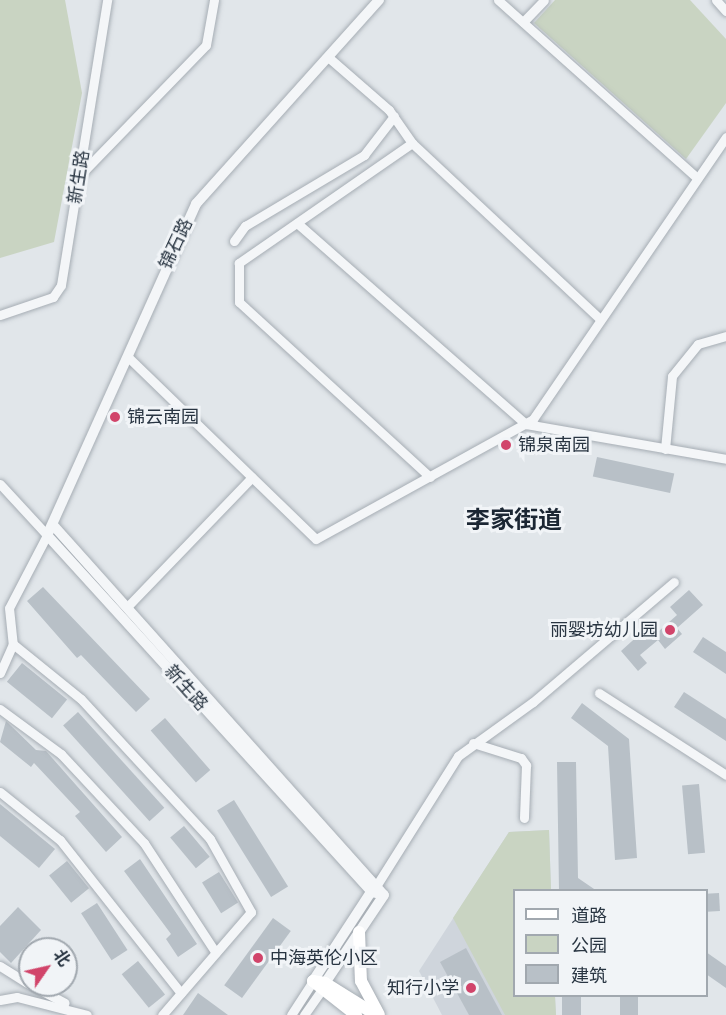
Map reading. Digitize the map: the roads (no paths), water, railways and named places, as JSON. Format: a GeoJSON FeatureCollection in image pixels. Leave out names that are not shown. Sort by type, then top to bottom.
{"type":"FeatureCollection","features":[{"type":"Feature","properties":{"kind":"main road"},"geometry":{"type":"LineString","coordinates":[[359,932],[361,981],[378,1015]]}},
{"type":"Feature","properties":{"kind":"main road"},"geometry":{"type":"LineString","coordinates":[[319,985],[356,1015]]}},
{"type":"Feature","properties":{"kind":"main road"},"geometry":{"type":"LineString","coordinates":[[319,985],[378,1015]]}},
{"type":"Feature","properties":{"kind":"street","name":"新生路"},"geometry":{"type":"LineString","coordinates":[[0,315],[53,297],[61,285],[107,0]]}},
{"type":"Feature","properties":{"kind":"street"},"geometry":{"type":"LineString","coordinates":[[79,176],[206,45],[214,0]]}},
{"type":"Feature","properties":{"kind":"street","name":"锦石路"},"geometry":{"type":"LineString","coordinates":[[47,535],[129,358],[180,231],[196,204],[379,0]]}},
{"type":"Feature","properties":{"kind":"street"},"geometry":{"type":"LineString","coordinates":[[498,0],[697,178]]}},
{"type":"Feature","properties":{"kind":"street"},"geometry":{"type":"LineString","coordinates":[[523,22],[544,0]]}},
{"type":"Feature","properties":{"kind":"street"},"geometry":{"type":"LineString","coordinates":[[717,0],[726,11]]}},
{"type":"Feature","properties":{"kind":"street"},"geometry":{"type":"LineString","coordinates":[[328,57],[394,116],[412,143],[599,318]]}},
{"type":"Feature","properties":{"kind":"street"},"geometry":{"type":"LineString","coordinates":[[234,241],[245,226],[364,155],[394,116]]}},
{"type":"Feature","properties":{"kind":"street"},"geometry":{"type":"LineString","coordinates":[[129,358],[316,539],[526,424],[726,136]]}},
{"type":"Feature","properties":{"kind":"street"},"geometry":{"type":"LineString","coordinates":[[412,143],[239,263],[239,302],[430,477]]}},
{"type":"Feature","properties":{"kind":"street"},"geometry":{"type":"LineString","coordinates":[[297,224],[526,424],[726,459]]}},
{"type":"Feature","properties":{"kind":"street"},"geometry":{"type":"LineString","coordinates":[[665,449],[672,376],[698,344],[726,336]]}},
{"type":"Feature","properties":{"kind":"street"},"geometry":{"type":"LineString","coordinates":[[127,607],[252,477]]}},
{"type":"Feature","properties":{"kind":"street","name":"新生路"},"geometry":{"type":"LineString","coordinates":[[0,484],[375,887]]}},
{"type":"Feature","properties":{"kind":"street","name":"新生路"},"geometry":{"type":"LineString","coordinates":[[53,525],[375,887]]}},
{"type":"Feature","properties":{"kind":"street"},"geometry":{"type":"LineString","coordinates":[[0,673],[13,644],[9,608],[47,535]]}},
{"type":"Feature","properties":{"kind":"street"},"geometry":{"type":"LineString","coordinates":[[304,1015],[375,887],[458,756],[533,702],[674,582]]}},
{"type":"Feature","properties":{"kind":"street"},"geometry":{"type":"LineString","coordinates":[[13,644],[81,699],[210,839],[251,912],[162,1015]]}},
{"type":"Feature","properties":{"kind":"street"},"geometry":{"type":"LineString","coordinates":[[599,693],[726,775]]}},
{"type":"Feature","properties":{"kind":"street"},"geometry":{"type":"LineString","coordinates":[[0,709],[61,754],[144,843],[216,953]]}},
{"type":"Feature","properties":{"kind":"street"},"geometry":{"type":"LineString","coordinates":[[473,743],[521,758],[526,765],[524,818]]}},
{"type":"Feature","properties":{"kind":"street"},"geometry":{"type":"LineString","coordinates":[[0,792],[60,840],[181,993]]}},
{"type":"Feature","properties":{"kind":"street"},"geometry":{"type":"LineString","coordinates":[[291,1015],[319,985],[384,894],[375,887]]}},
{"type":"Feature","properties":{"kind":"street"},"geometry":{"type":"LineString","coordinates":[[0,966],[18,977]]}},
{"type":"Feature","properties":{"kind":"street"},"geometry":{"type":"LineString","coordinates":[[0,1000],[17,997],[75,1008]]}},
{"type":"Feature","properties":{"kind":"street"},"geometry":{"type":"LineString","coordinates":[[53,997],[87,1015]]}},
{"type":"Feature","properties":{"kind":"place","name":"锦云南园"},"geometry":{"type":"Point","coordinates":[115,417]}},
{"type":"Feature","properties":{"kind":"place","name":"锦泉南园"},"geometry":{"type":"Point","coordinates":[506,445]}},
{"type":"Feature","properties":{"kind":"place","name":"丽婴坊幼儿园"},"geometry":{"type":"Point","coordinates":[670,630]}},
{"type":"Feature","properties":{"kind":"place","name":"中海英伦小区"},"geometry":{"type":"Point","coordinates":[258,958]}},
{"type":"Feature","properties":{"kind":"place","name":"知行小学"},"geometry":{"type":"Point","coordinates":[471,988]}},
{"type":"Feature","properties":{"kind":"district","name":"李家街道"},"geometry":{"type":"Point","coordinates":[514,520]}}]}
